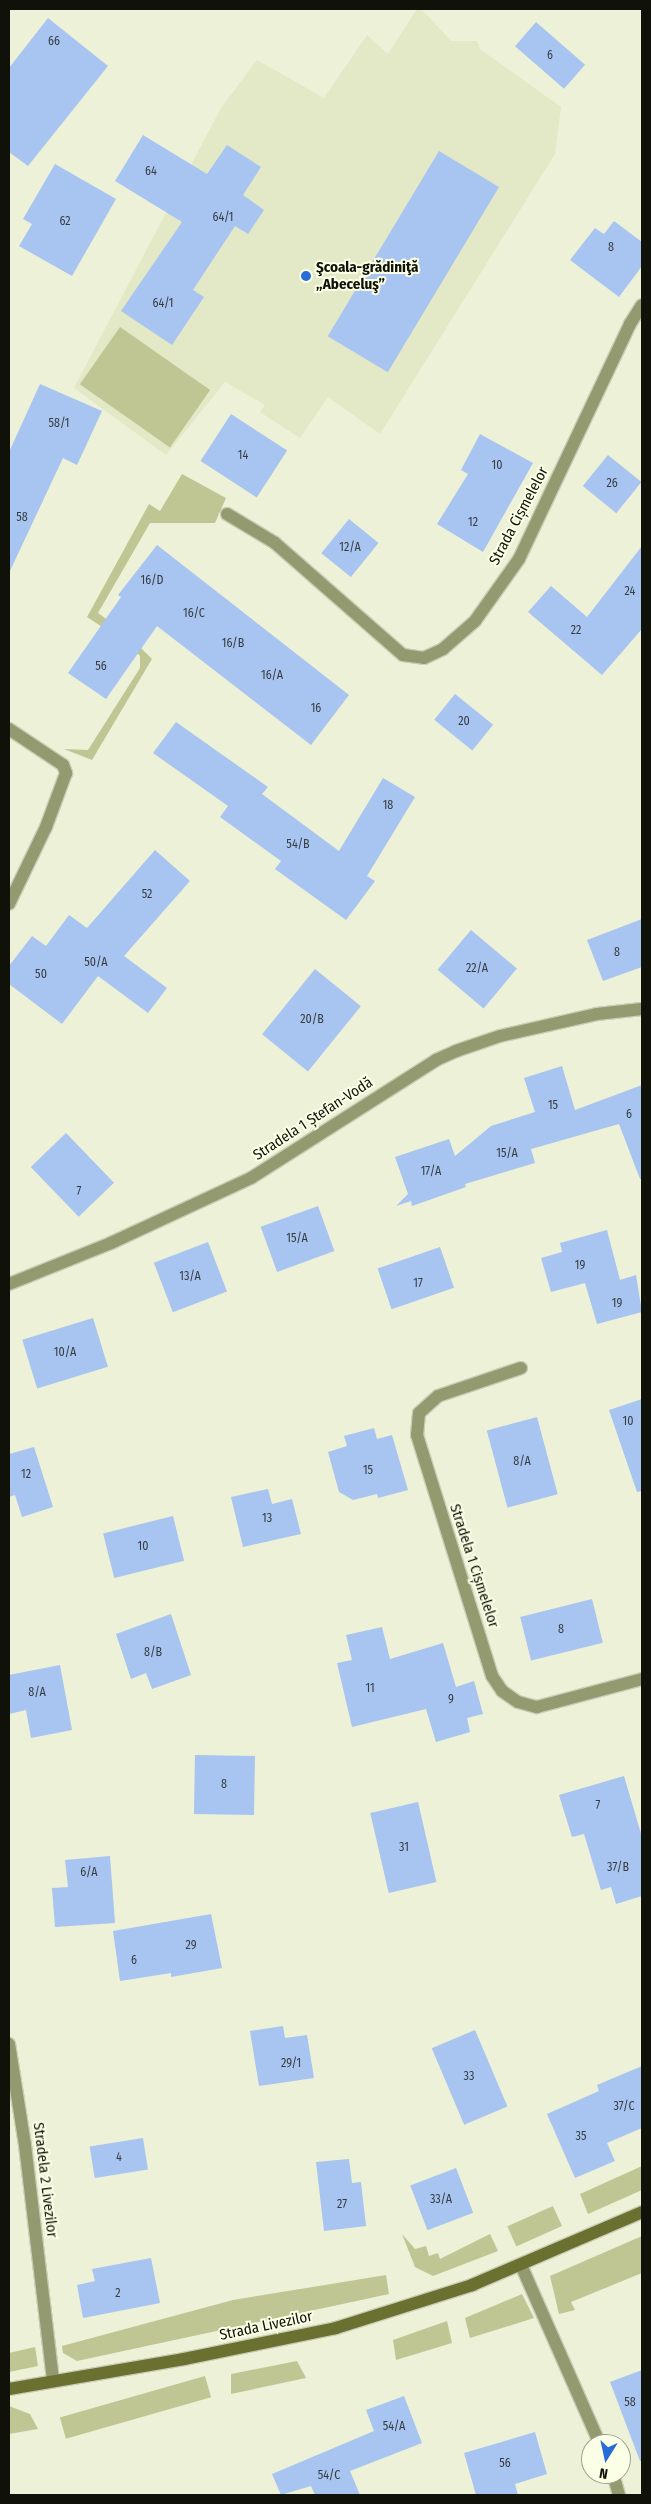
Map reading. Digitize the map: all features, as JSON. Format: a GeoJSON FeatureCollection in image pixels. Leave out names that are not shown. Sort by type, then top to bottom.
{"type":"FeatureCollection","features":[{"type":"Feature","properties":{"kind":"street","name":"Strada Cișmelelor"},"geometry":{"type":"LineString","coordinates":[[227,514],[275,543],[404,654],[424,658],[443,648],[475,621],[519,558],[630,324],[642,305]]}},
{"type":"Feature","properties":{"kind":"street"},"geometry":{"type":"LineString","coordinates":[[9,729],[63,765],[66,774],[46,827],[9,904]]}},
{"type":"Feature","properties":{"kind":"street","name":"Stradela 1 Ștefan-Vodă"},"geometry":{"type":"LineString","coordinates":[[9,1284],[111,1243],[251,1178],[436,1060],[456,1051],[500,1036],[579,1018],[642,1008]]}},
{"type":"Feature","properties":{"kind":"street","name":"Stradela 1 Cișmelelor"},"geometry":{"type":"LineString","coordinates":[[521,1368],[438,1396],[419,1413],[417,1436],[492,1676],[502,1691],[518,1702],[537,1707],[642,1679]]}},
{"type":"Feature","properties":{"kind":"street","name":"Stradela 2 Livezilor"},"geometry":{"type":"LineString","coordinates":[[9,2044],[25,2145],[53,2381]]}},
{"type":"Feature","properties":{"kind":"street","name":"Strada Livezilor"},"geometry":{"type":"LineString","coordinates":[[9,2389],[336,2328],[419,2304],[521,2265],[642,2212]]}},
{"type":"Feature","properties":{"kind":"street"},"geometry":{"type":"LineString","coordinates":[[521,2265],[596,2434]]}},
{"type":"Feature","properties":{"kind":"shaded area","name":"Şcoala-grădiniţă „Abeceluş”"},"geometry":{"type":"Polygon","coordinates":[[[417,9],[421,9],[451,41],[477,41],[480,49],[561,107],[555,154],[380,434],[328,397],[300,438],[260,412],[265,405],[225,382],[166,455],[74,388],[221,108],[257,60],[324,98],[367,35],[388,54],[417,9]]]}},
{"type":"Feature","properties":{"kind":"shaded area"},"geometry":{"type":"Polygon","coordinates":[[[120,327],[210,390],[170,447],[80,384],[120,327]]]}},
{"type":"Feature","properties":{"kind":"shaded area"},"geometry":{"type":"Polygon","coordinates":[[[182,474],[226,498],[215,523],[150,523],[98,613],[128,635],[152,659],[92,760],[64,749],[88,750],[140,668],[140,656],[130,645],[87,617],[149,504],[160,511],[182,474]]]}},
{"type":"Feature","properties":{"kind":"shaded area"},"geometry":{"type":"Polygon","coordinates":[[[642,2166],[642,2190],[588,2214],[580,2194],[642,2166]]]}},
{"type":"Feature","properties":{"kind":"shaded area"},"geometry":{"type":"Polygon","coordinates":[[[553,2206],[562,2226],[516,2246],[507,2226],[553,2206]]]}},
{"type":"Feature","properties":{"kind":"shaded area"},"geometry":{"type":"Polygon","coordinates":[[[402,2234],[415,2249],[426,2246],[429,2256],[438,2253],[440,2259],[490,2234],[498,2251],[433,2276],[415,2267],[402,2234]]]}},
{"type":"Feature","properties":{"kind":"shaded area"},"geometry":{"type":"Polygon","coordinates":[[[642,2236],[642,2273],[571,2302],[575,2310],[559,2314],[550,2276],[642,2236]]]}},
{"type":"Feature","properties":{"kind":"shaded area"},"geometry":{"type":"Polygon","coordinates":[[[386,2275],[389,2294],[77,2361],[63,2353],[62,2346],[233,2300],[386,2275]]]}},
{"type":"Feature","properties":{"kind":"shaded area"},"geometry":{"type":"Polygon","coordinates":[[[522,2294],[534,2318],[470,2338],[465,2318],[522,2294]]]}},
{"type":"Feature","properties":{"kind":"shaded area"},"geometry":{"type":"Polygon","coordinates":[[[447,2321],[452,2343],[396,2360],[393,2340],[447,2321]]]}},
{"type":"Feature","properties":{"kind":"shaded area"},"geometry":{"type":"Polygon","coordinates":[[[35,2347],[38,2366],[9,2372],[9,2353],[35,2347]]]}},
{"type":"Feature","properties":{"kind":"shaded area"},"geometry":{"type":"Polygon","coordinates":[[[297,2361],[306,2378],[231,2394],[231,2374],[297,2361]]]}},
{"type":"Feature","properties":{"kind":"shaded area"},"geometry":{"type":"Polygon","coordinates":[[[205,2376],[211,2397],[66,2439],[60,2418],[205,2376]]]}},
{"type":"Feature","properties":{"kind":"shaded area"},"geometry":{"type":"Polygon","coordinates":[[[9,2406],[30,2414],[38,2429],[9,2434],[9,2406]]]}},
{"type":"Feature","properties":{"kind":"building"},"geometry":{"type":"Polygon","coordinates":[[[48,18],[108,66],[28,166],[9,152],[9,68],[48,18]]]}},
{"type":"Feature","properties":{"kind":"building"},"geometry":{"type":"Polygon","coordinates":[[[536,22],[585,65],[564,89],[515,46],[536,22]]]}},
{"type":"Feature","properties":{"kind":"building"},"geometry":{"type":"Polygon","coordinates":[[[143,135],[207,174],[227,145],[261,167],[243,195],[264,210],[248,234],[235,226],[193,290],[204,297],[172,345],[121,311],[182,222],[115,181],[143,135]]]}},
{"type":"Feature","properties":{"kind":"building"},"geometry":{"type":"Polygon","coordinates":[[[439,151],[499,187],[388,372],[328,336],[439,151]]]}},
{"type":"Feature","properties":{"kind":"building"},"geometry":{"type":"Polygon","coordinates":[[[55,164],[116,199],[72,276],[19,246],[32,224],[23,219],[55,164]]]}},
{"type":"Feature","properties":{"kind":"building"},"geometry":{"type":"Polygon","coordinates":[[[614,221],[642,242],[642,266],[619,297],[570,260],[595,228],[604,234],[614,221]]]}},
{"type":"Feature","properties":{"kind":"building"},"geometry":{"type":"Polygon","coordinates":[[[40,384],[102,411],[77,465],[63,458],[9,573],[9,452],[40,384]]]}},
{"type":"Feature","properties":{"kind":"building"},"geometry":{"type":"Polygon","coordinates":[[[231,414],[287,450],[257,497],[201,461],[231,414]]]}},
{"type":"Feature","properties":{"kind":"building"},"geometry":{"type":"Polygon","coordinates":[[[480,434],[533,463],[483,552],[437,524],[468,474],[461,470],[480,434]]]}},
{"type":"Feature","properties":{"kind":"building"},"geometry":{"type":"Polygon","coordinates":[[[608,455],[641,482],[616,513],[583,486],[608,455]]]}},
{"type":"Feature","properties":{"kind":"building"},"geometry":{"type":"Polygon","coordinates":[[[349,519],[379,543],[351,577],[321,553],[349,519]]]}},
{"type":"Feature","properties":{"kind":"building"},"geometry":{"type":"Polygon","coordinates":[[[157,545],[349,695],[311,745],[157,626],[106,699],[68,673],[121,597],[118,595],[157,545]]]}},
{"type":"Feature","properties":{"kind":"building"},"geometry":{"type":"Polygon","coordinates":[[[642,546],[642,629],[602,675],[528,612],[551,586],[587,617],[642,546]]]}},
{"type":"Feature","properties":{"kind":"building"},"geometry":{"type":"Polygon","coordinates":[[[455,694],[493,725],[472,750],[434,720],[455,694]]]}},
{"type":"Feature","properties":{"kind":"building"},"geometry":{"type":"Polygon","coordinates":[[[176,722],[268,787],[262,794],[339,851],[383,778],[415,797],[367,876],[375,881],[346,920],[275,869],[281,861],[220,817],[228,806],[153,753],[176,722]]]}},
{"type":"Feature","properties":{"kind":"building"},"geometry":{"type":"Polygon","coordinates":[[[155,850],[190,881],[124,956],[167,988],[148,1013],[98,976],[62,1024],[9,984],[9,966],[32,936],[46,946],[69,915],[87,928],[155,850]]]}},
{"type":"Feature","properties":{"kind":"building"},"geometry":{"type":"Polygon","coordinates":[[[642,919],[642,967],[603,981],[587,940],[642,919]]]}},
{"type":"Feature","properties":{"kind":"building"},"geometry":{"type":"Polygon","coordinates":[[[471,930],[517,969],[484,1008],[438,970],[471,930]]]}},
{"type":"Feature","properties":{"kind":"building"},"geometry":{"type":"Polygon","coordinates":[[[315,969],[361,1006],[308,1071],[262,1034],[315,969]]]}},
{"type":"Feature","properties":{"kind":"building"},"geometry":{"type":"Polygon","coordinates":[[[562,1066],[575,1110],[642,1085],[642,1179],[640,1179],[619,1124],[531,1149],[535,1163],[465,1184],[466,1187],[412,1206],[411,1201],[396,1206],[408,1194],[395,1157],[449,1139],[455,1156],[491,1126],[535,1112],[524,1078],[562,1066]]]}},
{"type":"Feature","properties":{"kind":"building"},"geometry":{"type":"Polygon","coordinates":[[[66,1133],[114,1183],[79,1217],[31,1167],[66,1133]]]}},
{"type":"Feature","properties":{"kind":"building"},"geometry":{"type":"Polygon","coordinates":[[[318,1206],[334,1251],[277,1272],[261,1227],[318,1206]]]}},
{"type":"Feature","properties":{"kind":"building"},"geometry":{"type":"Polygon","coordinates":[[[607,1230],[620,1280],[636,1275],[642,1312],[597,1324],[585,1283],[551,1292],[541,1258],[562,1252],[560,1243],[607,1230]]]}},
{"type":"Feature","properties":{"kind":"building"},"geometry":{"type":"Polygon","coordinates":[[[208,1242],[227,1291],[173,1312],[154,1263],[208,1242]]]}},
{"type":"Feature","properties":{"kind":"building"},"geometry":{"type":"Polygon","coordinates":[[[440,1247],[454,1288],[392,1309],[378,1268],[440,1247]]]}},
{"type":"Feature","properties":{"kind":"building"},"geometry":{"type":"Polygon","coordinates":[[[93,1318],[108,1367],[37,1388],[22,1340],[93,1318]]]}},
{"type":"Feature","properties":{"kind":"building"},"geometry":{"type":"Polygon","coordinates":[[[642,1399],[642,1491],[637,1492],[609,1410],[642,1399]]]}},
{"type":"Feature","properties":{"kind":"building"},"geometry":{"type":"Polygon","coordinates":[[[537,1417],[558,1494],[507,1508],[487,1430],[537,1417]]]}},
{"type":"Feature","properties":{"kind":"building"},"geometry":{"type":"Polygon","coordinates":[[[374,1428],[377,1439],[392,1435],[408,1490],[378,1498],[377,1494],[353,1500],[339,1492],[328,1452],[347,1446],[344,1436],[374,1428]]]}},
{"type":"Feature","properties":{"kind":"building"},"geometry":{"type":"Polygon","coordinates":[[[34,1447],[53,1507],[22,1517],[15,1495],[9,1497],[9,1454],[34,1447]]]}},
{"type":"Feature","properties":{"kind":"building"},"geometry":{"type":"Polygon","coordinates":[[[268,1489],[272,1504],[292,1499],[301,1534],[243,1547],[231,1497],[268,1489]]]}},
{"type":"Feature","properties":{"kind":"building"},"geometry":{"type":"Polygon","coordinates":[[[173,1516],[184,1561],[114,1578],[103,1533],[173,1516]]]}},
{"type":"Feature","properties":{"kind":"building"},"geometry":{"type":"Polygon","coordinates":[[[592,1599],[603,1643],[531,1661],[520,1617],[592,1599]]]}},
{"type":"Feature","properties":{"kind":"building"},"geometry":{"type":"Polygon","coordinates":[[[171,1614],[191,1675],[152,1689],[146,1673],[131,1679],[116,1634],[171,1614]]]}},
{"type":"Feature","properties":{"kind":"building"},"geometry":{"type":"Polygon","coordinates":[[[382,1627],[390,1659],[443,1643],[456,1687],[474,1681],[483,1714],[467,1718],[470,1732],[436,1742],[426,1709],[352,1727],[337,1663],[352,1660],[346,1635],[382,1627]]]}},
{"type":"Feature","properties":{"kind":"building"},"geometry":{"type":"Polygon","coordinates":[[[60,1665],[72,1730],[31,1738],[26,1710],[9,1714],[9,1675],[60,1665]]]}},
{"type":"Feature","properties":{"kind":"building"},"geometry":{"type":"Polygon","coordinates":[[[195,1755],[255,1756],[254,1815],[194,1814],[195,1755]]]}},
{"type":"Feature","properties":{"kind":"building"},"geometry":{"type":"Polygon","coordinates":[[[624,1776],[642,1837],[642,1896],[616,1904],[611,1887],[601,1890],[584,1834],[572,1837],[559,1795],[624,1776]]]}},
{"type":"Feature","properties":{"kind":"building"},"geometry":{"type":"Polygon","coordinates":[[[418,1802],[436,1882],[389,1893],[370,1813],[418,1802]]]}},
{"type":"Feature","properties":{"kind":"building"},"geometry":{"type":"Polygon","coordinates":[[[110,1856],[115,1923],[55,1927],[52,1888],[68,1887],[65,1860],[110,1856]]]}},
{"type":"Feature","properties":{"kind":"building"},"geometry":{"type":"Polygon","coordinates":[[[211,1914],[222,1968],[171,1977],[171,1973],[120,1981],[113,1931],[211,1914]]]}},
{"type":"Feature","properties":{"kind":"building"},"geometry":{"type":"Polygon","coordinates":[[[283,2026],[285,2038],[307,2035],[314,2078],[259,2086],[250,2031],[283,2026]]]}},
{"type":"Feature","properties":{"kind":"building"},"geometry":{"type":"Polygon","coordinates":[[[475,2030],[507,2106],[464,2125],[432,2048],[475,2030]]]}},
{"type":"Feature","properties":{"kind":"building"},"geometry":{"type":"Polygon","coordinates":[[[642,2066],[642,2128],[607,2143],[615,2161],[575,2178],[547,2114],[599,2091],[597,2085],[642,2066]]]}},
{"type":"Feature","properties":{"kind":"building"},"geometry":{"type":"Polygon","coordinates":[[[143,2138],[148,2170],[95,2178],[90,2146],[143,2138]]]}},
{"type":"Feature","properties":{"kind":"building"},"geometry":{"type":"Polygon","coordinates":[[[349,2159],[352,2183],[361,2182],[366,2226],[324,2231],[316,2162],[349,2159]]]}},
{"type":"Feature","properties":{"kind":"building"},"geometry":{"type":"Polygon","coordinates":[[[456,2168],[473,2213],[427,2230],[410,2186],[456,2168]]]}},
{"type":"Feature","properties":{"kind":"building"},"geometry":{"type":"Polygon","coordinates":[[[151,2258],[160,2303],[83,2318],[77,2285],[95,2281],[92,2269],[151,2258]]]}},
{"type":"Feature","properties":{"kind":"building"},"geometry":{"type":"Polygon","coordinates":[[[642,2370],[642,2461],[640,2461],[610,2382],[642,2370]]]}},
{"type":"Feature","properties":{"kind":"building"},"geometry":{"type":"Polygon","coordinates":[[[404,2396],[422,2443],[350,2471],[360,2495],[315,2495],[311,2486],[281,2495],[272,2474],[374,2431],[366,2410],[404,2396]]]}},
{"type":"Feature","properties":{"kind":"building"},"geometry":{"type":"Polygon","coordinates":[[[535,2432],[547,2474],[515,2484],[518,2495],[476,2495],[464,2453],[535,2432]]]}},
{"type":"Feature","properties":{"kind":"place","name":"Şcoala-grădiniţă „Abeceluş”"},"geometry":{"type":"Point","coordinates":[306,276]}}]}
